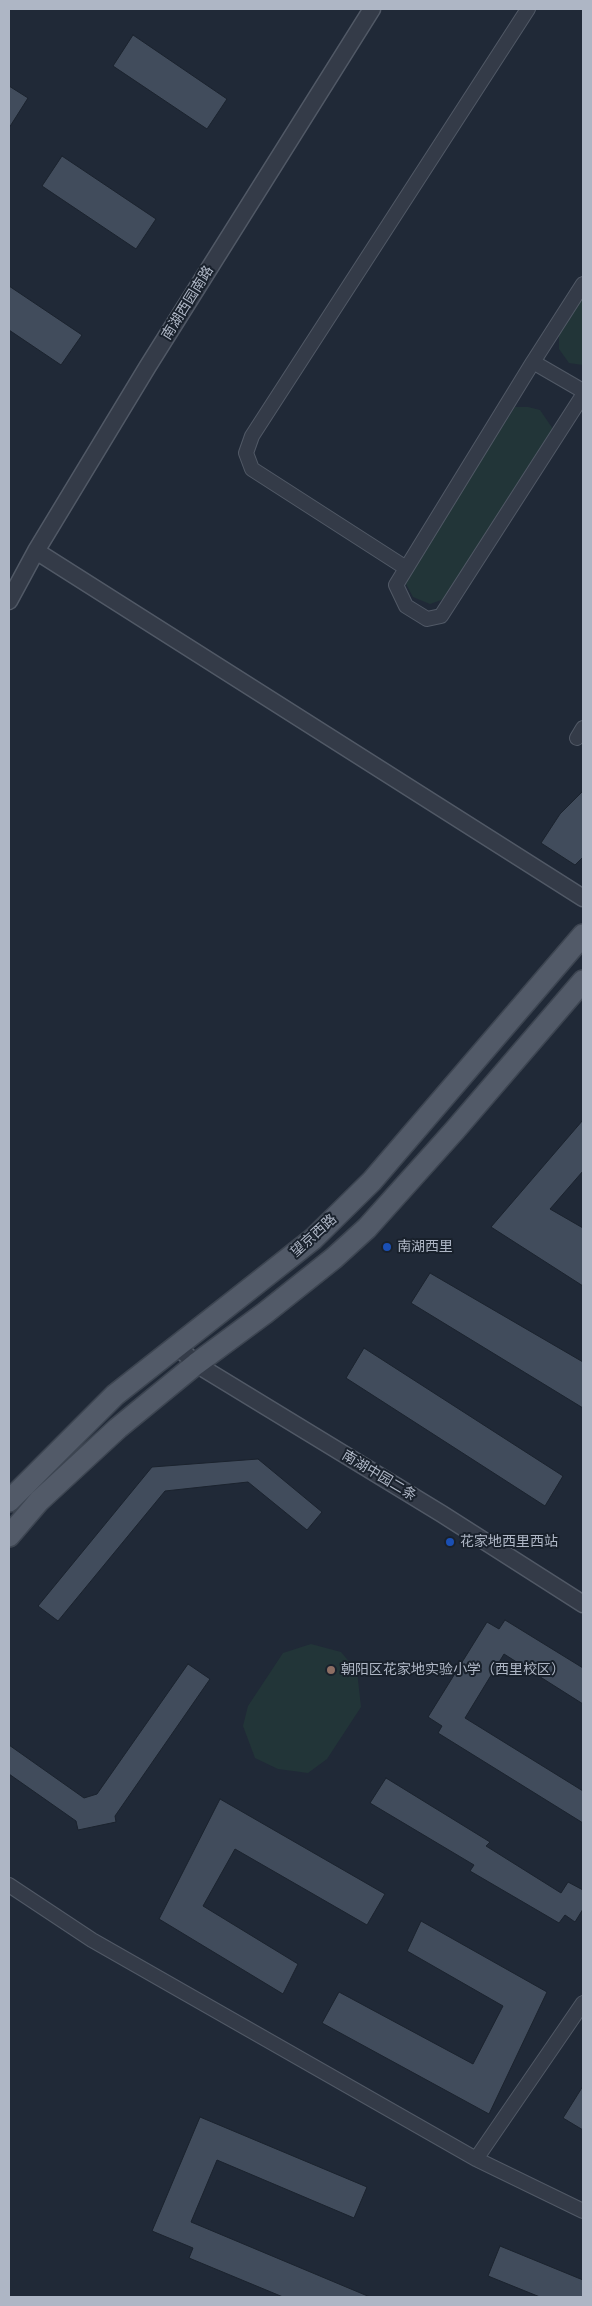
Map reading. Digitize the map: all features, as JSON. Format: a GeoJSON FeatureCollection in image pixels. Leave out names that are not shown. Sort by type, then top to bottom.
{"type":"FeatureCollection","features":[{"type":"Feature","properties":{"kind":"main road","name":"望京西路"},"geometry":{"type":"LineString","coordinates":[[9,1501],[115,1395],[313,1239],[372,1181],[583,935]]}},
{"type":"Feature","properties":{"kind":"main road","name":"望京西路"},"geometry":{"type":"LineString","coordinates":[[9,1536],[39,1501],[118,1428],[196,1364],[265,1313],[334,1258],[366,1228],[436,1151],[583,980]]}},
{"type":"Feature","properties":{"kind":"street","name":"南湖西园南路"},"geometry":{"type":"LineString","coordinates":[[9,600],[36,551],[148,366],[372,9]]}},
{"type":"Feature","properties":{"kind":"street"},"geometry":{"type":"LineString","coordinates":[[406,568],[252,469],[246,453],[252,436],[528,9]]}},
{"type":"Feature","properties":{"kind":"street"},"geometry":{"type":"LineString","coordinates":[[533,362],[583,393],[441,616],[427,619],[406,606],[396,585],[533,362],[583,284]]}},
{"type":"Feature","properties":{"kind":"street"},"geometry":{"type":"LineString","coordinates":[[36,551],[583,898]]}},
{"type":"Feature","properties":{"kind":"street","name":"南湖中园二条"},"geometry":{"type":"LineString","coordinates":[[177,1346],[196,1364],[442,1514],[583,1604]]}},
{"type":"Feature","properties":{"kind":"street"},"geometry":{"type":"LineString","coordinates":[[9,1885],[92,1940],[476,2159],[583,2211]]}},
{"type":"Feature","properties":{"kind":"street"},"geometry":{"type":"LineString","coordinates":[[476,2159],[583,2003]]}},
{"type":"Feature","properties":{"kind":"green space"},"geometry":{"type":"Polygon","coordinates":[[[583,296],[583,365],[569,363],[559,349],[559,333],[583,296]]]}},
{"type":"Feature","properties":{"kind":"green space"},"geometry":{"type":"Polygon","coordinates":[[[515,407],[528,407],[540,410],[553,429],[447,598],[430,604],[413,597],[406,584],[408,571],[515,407]]]}},
{"type":"Feature","properties":{"kind":"green space"},"geometry":{"type":"Polygon","coordinates":[[[311,1644],[341,1652],[357,1671],[361,1707],[327,1759],[308,1773],[278,1769],[255,1758],[243,1726],[248,1706],[283,1653],[311,1644]]]}},
{"type":"Feature","properties":{"kind":"building"},"geometry":{"type":"Polygon","coordinates":[[[133,35],[227,99],[207,129],[113,66],[133,35]]]}},
{"type":"Feature","properties":{"kind":"building"},"geometry":{"type":"Polygon","coordinates":[[[9,86],[28,98],[9,128],[9,86]]]}},
{"type":"Feature","properties":{"kind":"building"},"geometry":{"type":"Polygon","coordinates":[[[62,156],[156,219],[136,249],[42,186],[62,156]]]}},
{"type":"Feature","properties":{"kind":"building"},"geometry":{"type":"Polygon","coordinates":[[[9,286],[82,335],[61,365],[9,330],[9,286]]]}},
{"type":"Feature","properties":{"kind":"building"},"geometry":{"type":"Polygon","coordinates":[[[583,791],[583,857],[575,865],[541,843],[560,814],[583,791]]]}},
{"type":"Feature","properties":{"kind":"building"},"geometry":{"type":"Polygon","coordinates":[[[583,1120],[583,1171],[550,1209],[583,1228],[583,1286],[491,1227],[583,1120]]]}},
{"type":"Feature","properties":{"kind":"building"},"geometry":{"type":"Polygon","coordinates":[[[430,1273],[583,1362],[583,1408],[411,1303],[430,1273]]]}},
{"type":"Feature","properties":{"kind":"building"},"geometry":{"type":"Polygon","coordinates":[[[364,1348],[563,1476],[545,1506],[346,1378],[364,1348]]]}},
{"type":"Feature","properties":{"kind":"building"},"geometry":{"type":"Polygon","coordinates":[[[258,1459],[322,1512],[307,1530],[248,1482],[165,1491],[58,1621],[38,1606],[152,1467],[258,1459]]]}},
{"type":"Feature","properties":{"kind":"building"},"geometry":{"type":"Polygon","coordinates":[[[505,1620],[583,1668],[583,1704],[504,1654],[465,1718],[583,1791],[583,1823],[438,1733],[442,1726],[428,1717],[487,1622],[499,1629],[505,1620]]]}},
{"type":"Feature","properties":{"kind":"building"},"geometry":{"type":"Polygon","coordinates":[[[188,1664],[210,1679],[115,1816],[116,1822],[78,1830],[76,1821],[9,1774],[9,1745],[84,1798],[97,1794],[188,1664]]]}},
{"type":"Feature","properties":{"kind":"building"},"geometry":{"type":"Polygon","coordinates":[[[386,1778],[490,1842],[486,1846],[561,1893],[568,1882],[583,1890],[583,1909],[575,1922],[565,1915],[559,1923],[470,1871],[474,1865],[370,1803],[386,1778]]]}},
{"type":"Feature","properties":{"kind":"building"},"geometry":{"type":"Polygon","coordinates":[[[220,1799],[385,1894],[367,1925],[235,1849],[203,1906],[298,1964],[283,1994],[159,1919],[220,1799]]]}},
{"type":"Feature","properties":{"kind":"building"},"geometry":{"type":"Polygon","coordinates":[[[421,1921],[547,1992],[489,2114],[322,2023],[339,1992],[473,2064],[503,2006],[407,1951],[421,1921]]]}},
{"type":"Feature","properties":{"kind":"building"},"geometry":{"type":"Polygon","coordinates":[[[583,2086],[583,2130],[563,2118],[583,2086]]]}},
{"type":"Feature","properties":{"kind":"building"},"geometry":{"type":"Polygon","coordinates":[[[200,2117],[367,2187],[354,2218],[217,2160],[191,2222],[370,2297],[283,2297],[189,2258],[193,2248],[152,2231],[200,2117]]]}},
{"type":"Feature","properties":{"kind":"building"},"geometry":{"type":"Polygon","coordinates":[[[500,2246],[583,2280],[583,2297],[540,2297],[488,2276],[500,2246]]]}},
{"type":"Feature","properties":{"kind":"place","name":"南湖西里"},"geometry":{"type":"Point","coordinates":[387,1247]}},
{"type":"Feature","properties":{"kind":"place","name":"花家地西里西站"},"geometry":{"type":"Point","coordinates":[450,1542]}},
{"type":"Feature","properties":{"kind":"place","name":"朝阳区花家地实验小学（西里校区）"},"geometry":{"type":"Point","coordinates":[331,1670]}}]}
